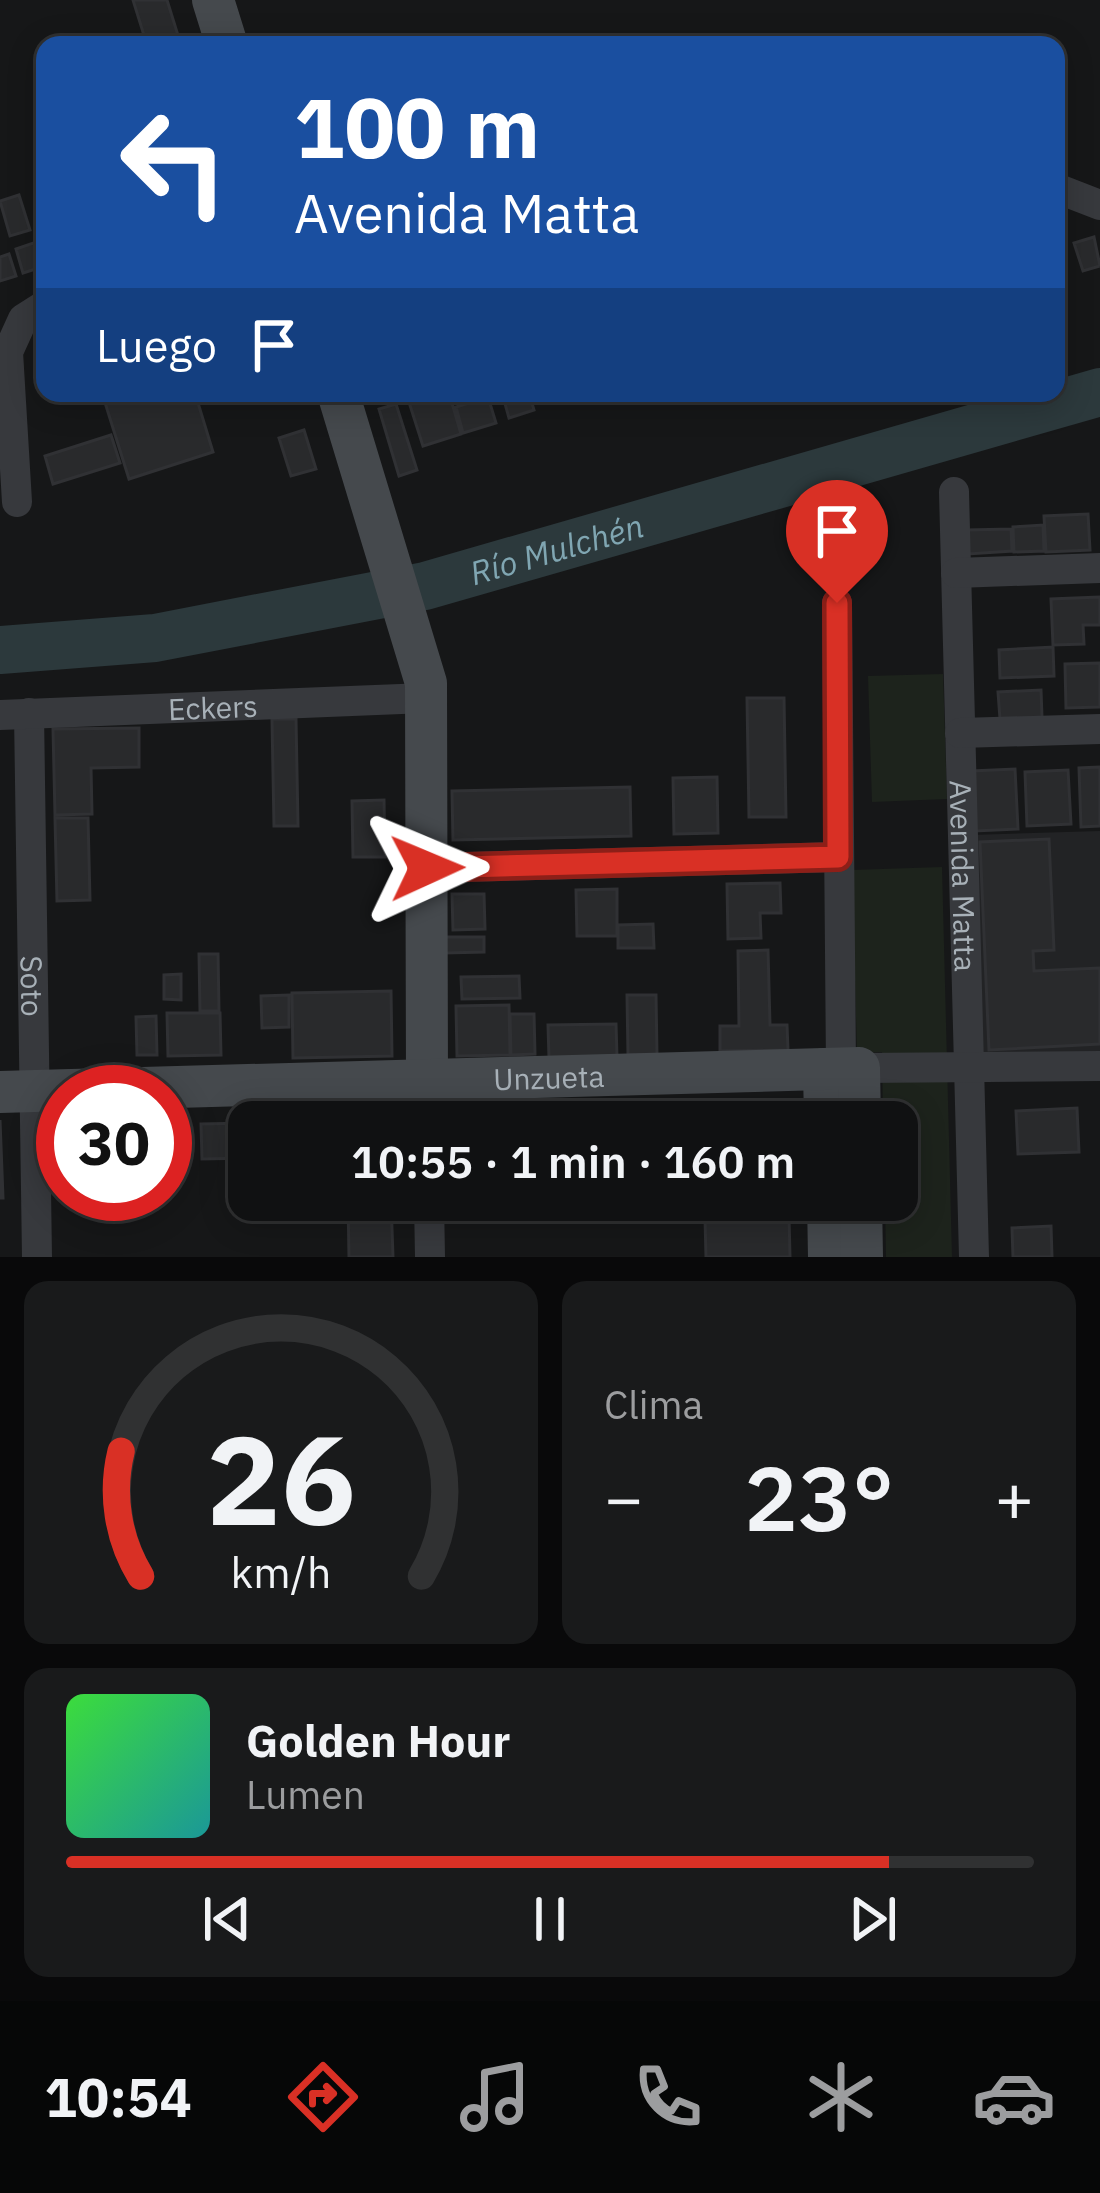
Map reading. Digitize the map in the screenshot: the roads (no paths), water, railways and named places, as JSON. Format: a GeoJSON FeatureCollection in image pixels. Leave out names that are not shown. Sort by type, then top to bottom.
{"type":"FeatureCollection","features":[{"type":"Feature","properties":{"kind":"main road"},"geometry":{"type":"LineString","coordinates":[[212,0],[224,36]]}},
{"type":"Feature","properties":{"kind":"main road"},"geometry":{"type":"LineString","coordinates":[[341,402],[424,681],[427,1101]]}},
{"type":"Feature","properties":{"kind":"main road"},"geometry":{"type":"LineString","coordinates":[[831,1101],[841,1068]]}},
{"type":"Feature","properties":{"kind":"main road"},"geometry":{"type":"LineString","coordinates":[[841,1068],[853,1101]]}},
{"type":"Feature","properties":{"kind":"main road","name":"Unzueta"},"geometry":{"type":"LineString","coordinates":[[439,1101],[841,1068]]}},
{"type":"Feature","properties":{"kind":"main road","name":"Unzueta"},"geometry":{"type":"LineString","coordinates":[[16,1092],[386,1101]]}},
{"type":"Feature","properties":{"kind":"main road"},"geometry":{"type":"LineString","coordinates":[[828,1221],[829,1257]]}},
{"type":"Feature","properties":{"kind":"main road"},"geometry":{"type":"LineString","coordinates":[[861,1221],[862,1257]]}},
{"type":"Feature","properties":{"kind":"street"},"geometry":{"type":"LineString","coordinates":[[1065,192],[1100,206]]}},
{"type":"Feature","properties":{"kind":"street"},"geometry":{"type":"LineString","coordinates":[[17,502],[8,352],[23,319],[36,311]]}},
{"type":"Feature","properties":{"kind":"street","name":"Avenida Matta"},"geometry":{"type":"LineString","coordinates":[[954,492],[974,1257]]}},
{"type":"Feature","properties":{"kind":"street"},"geometry":{"type":"LineString","coordinates":[[956,574],[1100,568]]}},
{"type":"Feature","properties":{"kind":"street"},"geometry":{"type":"LineString","coordinates":[[837,603],[841,1068]]}},
{"type":"Feature","properties":{"kind":"street","name":"Eckers"},"geometry":{"type":"LineString","coordinates":[[15,714],[424,681]]}},
{"type":"Feature","properties":{"kind":"street","name":"Soto"},"geometry":{"type":"LineString","coordinates":[[15,714],[16,1092],[37,1257]]}},
{"type":"Feature","properties":{"kind":"street"},"geometry":{"type":"LineString","coordinates":[[960,733],[1100,729]]}},
{"type":"Feature","properties":{"kind":"street"},"geometry":{"type":"LineString","coordinates":[[427,868],[838,857]]}},
{"type":"Feature","properties":{"kind":"street","name":"Unzueta"},"geometry":{"type":"LineString","coordinates":[[841,1068],[1100,1066]]}},
{"type":"Feature","properties":{"kind":"street"},"geometry":{"type":"LineString","coordinates":[[429,1221],[430,1257]]}},
{"type":"Feature","properties":{"kind":"waterway","name":"Río Mulchén"},"geometry":{"type":"LineString","coordinates":[[0,650],[155,638],[425,586],[1100,392]]}}]}
